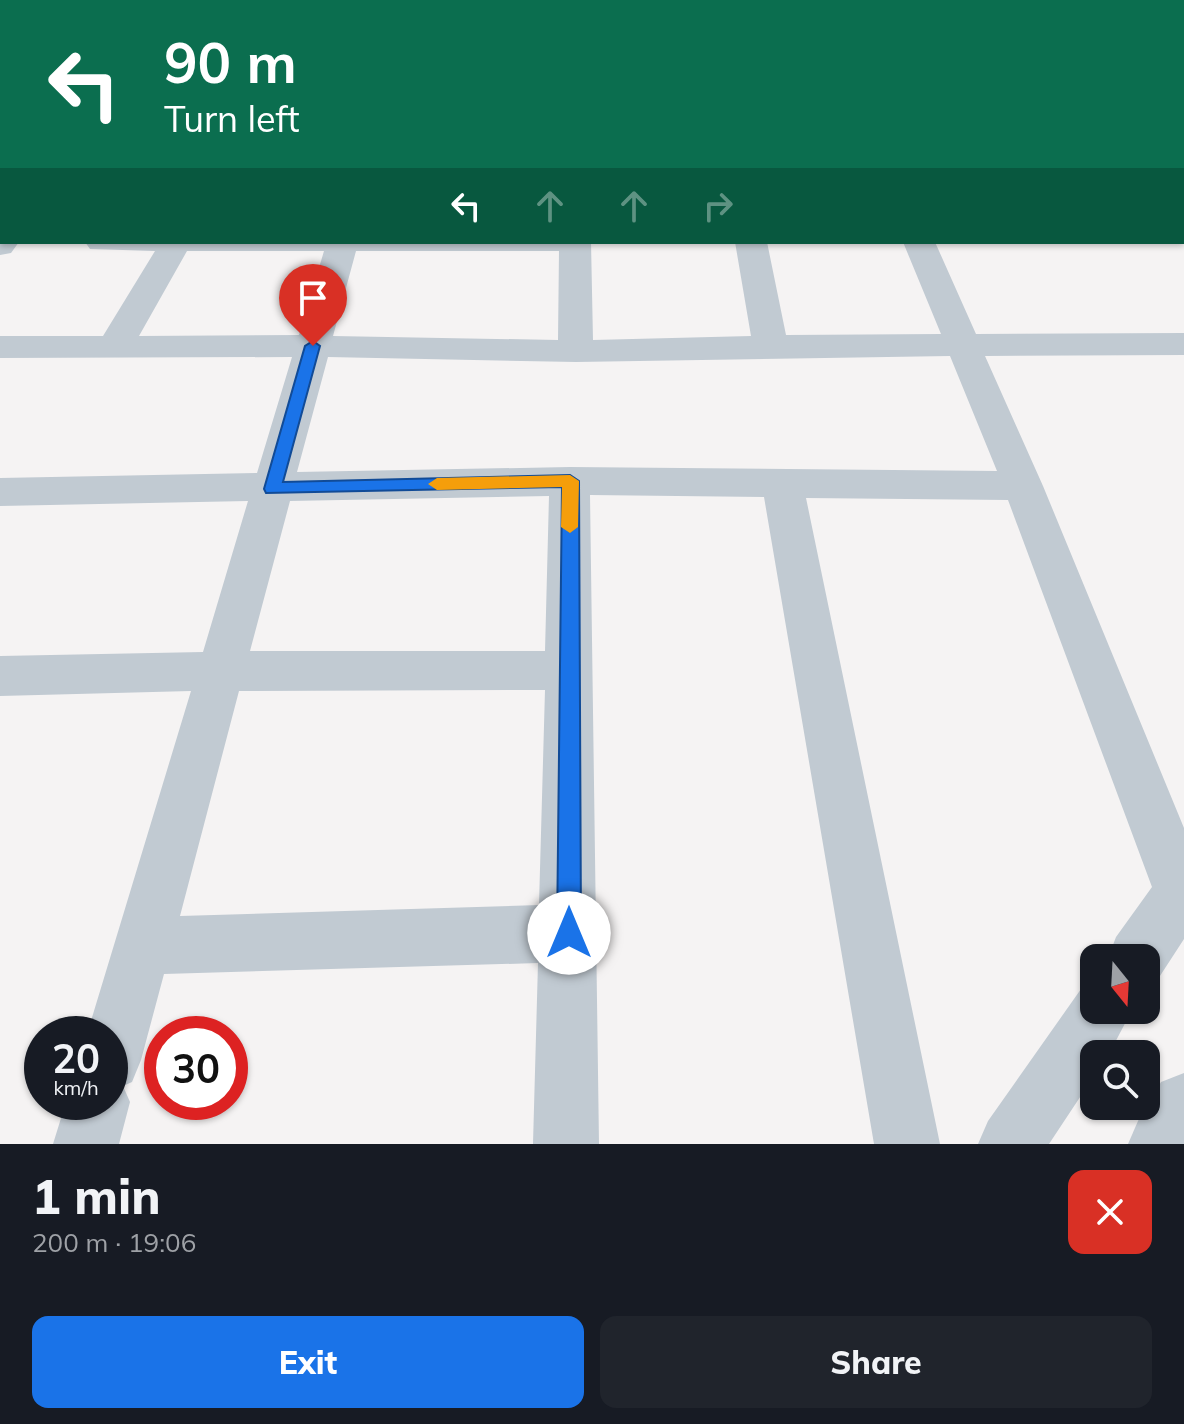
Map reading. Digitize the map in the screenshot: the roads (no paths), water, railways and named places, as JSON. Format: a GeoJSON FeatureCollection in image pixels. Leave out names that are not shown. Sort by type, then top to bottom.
{"type":"FeatureCollection","features":[{"type":"Feature","properties":{"kind":"street"},"geometry":{"type":"LineString","coordinates":[[115,346],[175,244]]}},
{"type":"Feature","properties":{"kind":"street"},"geometry":{"type":"LineString","coordinates":[[122,1016],[342,244]]}},
{"type":"Feature","properties":{"kind":"street"},"geometry":{"type":"LineString","coordinates":[[575,244],[576,351]]}},
{"type":"Feature","properties":{"kind":"street"},"geometry":{"type":"LineString","coordinates":[[751,244],[770,346]]}},
{"type":"Feature","properties":{"kind":"street"},"geometry":{"type":"LineString","coordinates":[[920,244],[1023,486],[1183,891],[1147,944]]}},
{"type":"Feature","properties":{"kind":"street"},"geometry":{"type":"LineString","coordinates":[[0,347],[313,346],[576,351],[770,346],[1184,344]]}},
{"type":"Feature","properties":{"kind":"street"},"geometry":{"type":"LineString","coordinates":[[0,492],[570,481],[1023,486]]}},
{"type":"Feature","properties":{"kind":"street"},"geometry":{"type":"LineString","coordinates":[[566,1144],[570,481]]}},
{"type":"Feature","properties":{"kind":"street"},"geometry":{"type":"LineString","coordinates":[[782,481],[907,1144]]}},
{"type":"Feature","properties":{"kind":"street"},"geometry":{"type":"LineString","coordinates":[[0,676],[221,671],[568,670]]}},
{"type":"Feature","properties":{"kind":"street"},"geometry":{"type":"LineString","coordinates":[[142,946],[569,933]]}},
{"type":"Feature","properties":{"kind":"street"},"geometry":{"type":"LineString","coordinates":[[1011,1144],[1092,1024]]}},
{"type":"Feature","properties":{"kind":"street"},"geometry":{"type":"LineString","coordinates":[[1161,1144],[1184,1105]]}},
{"type":"Feature","properties":{"kind":"street"},"geometry":{"type":"LineString","coordinates":[[86,1144],[93,1120]]}}]}
